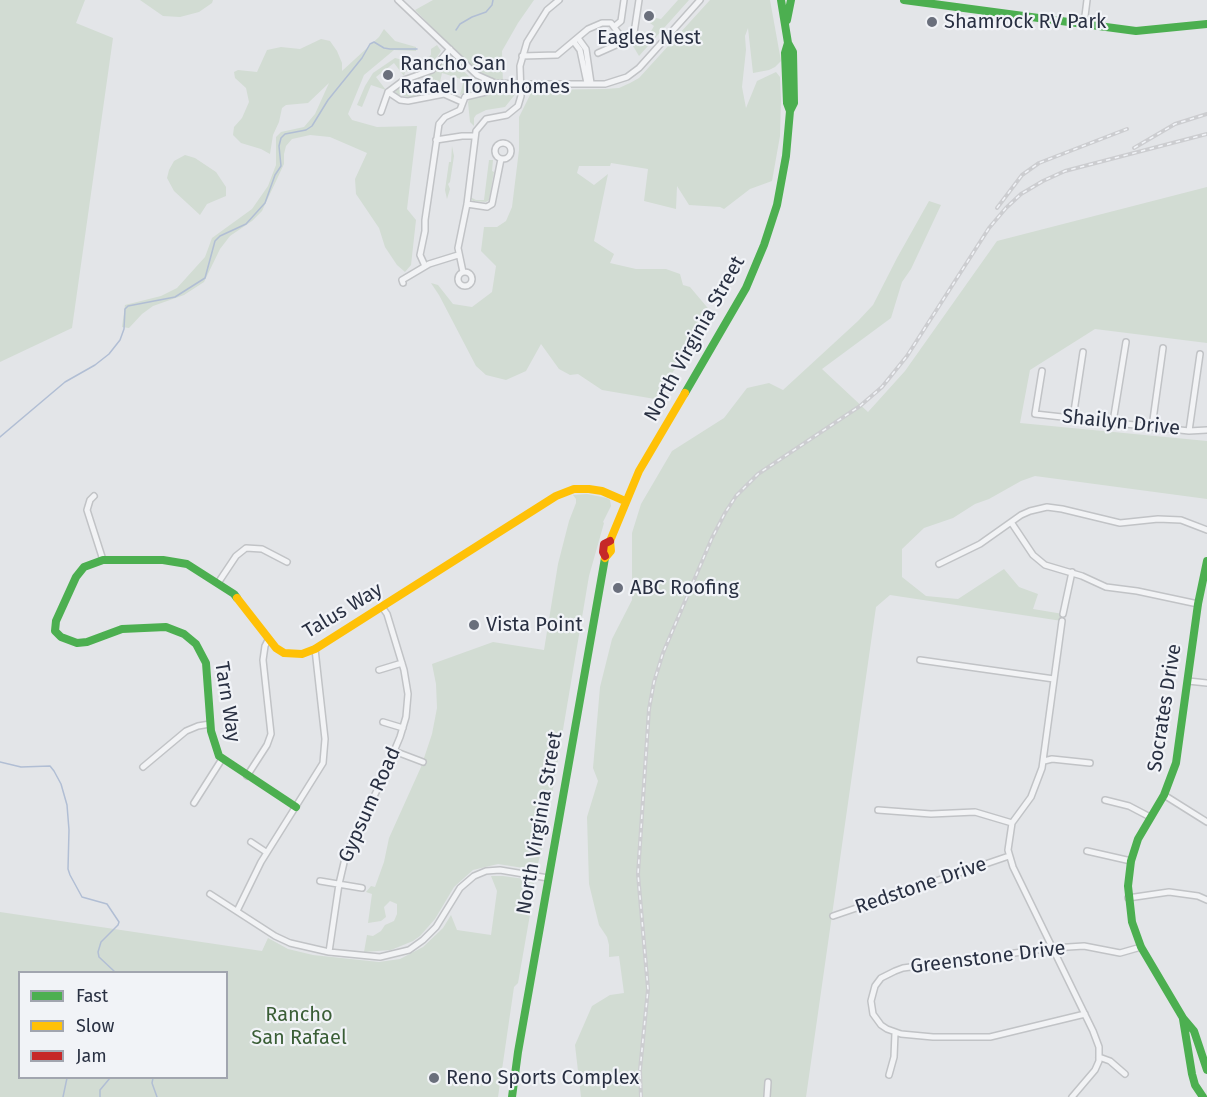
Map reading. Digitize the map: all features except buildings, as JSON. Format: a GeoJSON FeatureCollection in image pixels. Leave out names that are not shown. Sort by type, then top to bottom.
{"type":"FeatureCollection","features":[{"type":"Feature","properties":{"kind":"street"},"geometry":{"type":"LineString","coordinates":[[398,0],[477,75],[491,81],[521,84],[613,83],[633,73],[700,0]]}},
{"type":"Feature","properties":{"kind":"street"},"geometry":{"type":"LineString","coordinates":[[463,272],[458,255],[458,242],[467,204],[478,126],[486,119],[507,115],[515,110],[520,101],[520,66],[527,42],[547,10],[559,0]]}},
{"type":"Feature","properties":{"kind":"street"},"geometry":{"type":"LineString","coordinates":[[615,26],[621,21],[624,0]]}},
{"type":"Feature","properties":{"kind":"street"},"geometry":{"type":"LineString","coordinates":[[598,53],[634,33],[639,0]]}},
{"type":"Feature","properties":{"kind":"street","name":"North Virginia Street"},"geometry":{"type":"LineString","coordinates":[[512,1097],[592,620],[605,556],[611,551],[610,541],[625,501],[645,461],[746,288],[759,259],[781,189],[790,111],[787,103],[785,53],[788,44],[781,0]]}},
{"type":"Feature","properties":{"kind":"street"},"geometry":{"type":"LineString","coordinates":[[786,26],[791,0]]}},
{"type":"Feature","properties":{"kind":"street"},"geometry":{"type":"LineString","coordinates":[[904,0],[1136,30],[1207,24]]}},
{"type":"Feature","properties":{"kind":"street"},"geometry":{"type":"LineString","coordinates":[[1084,24],[1087,0]]}},
{"type":"Feature","properties":{"kind":"street"},"geometry":{"type":"LineString","coordinates":[[522,56],[557,55],[588,29],[602,23],[612,23],[625,38]]}},
{"type":"Feature","properties":{"kind":"street"},"geometry":{"type":"LineString","coordinates":[[576,40],[586,49],[589,83]]}},
{"type":"Feature","properties":{"kind":"street"},"geometry":{"type":"LineString","coordinates":[[381,112],[388,92],[404,80],[432,70],[450,49]]}},
{"type":"Feature","properties":{"kind":"street"},"geometry":{"type":"LineString","coordinates":[[426,266],[420,255],[436,140],[441,120],[458,112],[467,95],[486,92],[491,81]]}},
{"type":"Feature","properties":{"kind":"street"},"geometry":{"type":"LineString","coordinates":[[388,92],[399,100],[408,101],[444,93],[462,102]]}},
{"type":"Feature","properties":{"kind":"street"},"geometry":{"type":"LineString","coordinates":[[436,140],[475,136]]}},
{"type":"Feature","properties":{"kind":"street"},"geometry":{"type":"LineString","coordinates":[[467,204],[487,207],[492,204],[501,159]]}},
{"type":"Feature","properties":{"kind":"street"},"geometry":{"type":"LineString","coordinates":[[403,284],[402,280],[426,266],[458,255]]}},
{"type":"Feature","properties":{"kind":"street"},"geometry":{"type":"LineString","coordinates":[[1113,422],[1126,342]]}},
{"type":"Feature","properties":{"kind":"street"},"geometry":{"type":"LineString","coordinates":[[1152,427],[1163,348]]}},
{"type":"Feature","properties":{"kind":"street"},"geometry":{"type":"LineString","coordinates":[[1073,418],[1083,352]]}},
{"type":"Feature","properties":{"kind":"street"},"geometry":{"type":"LineString","coordinates":[[1189,431],[1200,354]]}},
{"type":"Feature","properties":{"kind":"street","name":"Shailyn Drive"},"geometry":{"type":"LineString","coordinates":[[1042,371],[1035,414],[1189,431],[1207,430]]}},
{"type":"Feature","properties":{"kind":"street","name":"Talus Way"},"geometry":{"type":"LineString","coordinates":[[103,560],[179,561],[195,568],[239,599],[268,640],[279,651],[302,654],[315,649],[544,503],[566,492],[595,489],[625,501]]}},
{"type":"Feature","properties":{"kind":"street"},"geometry":{"type":"LineString","coordinates":[[94,496],[87,510],[103,560]]}},
{"type":"Feature","properties":{"kind":"street"},"geometry":{"type":"LineString","coordinates":[[939,564],[980,544],[1030,510],[1047,507],[1120,523],[1181,520],[1207,530]]}},
{"type":"Feature","properties":{"kind":"street"},"geometry":{"type":"LineString","coordinates":[[1011,522],[1039,561],[1052,567],[1072,572],[1106,587],[1198,604]]}},
{"type":"Feature","properties":{"kind":"street"},"geometry":{"type":"LineString","coordinates":[[218,583],[236,556],[246,548],[262,549],[287,562]]}},
{"type":"Feature","properties":{"kind":"street","name":"Tarn Way"},"geometry":{"type":"LineString","coordinates":[[103,560],[84,567],[76,578],[56,621],[55,631],[62,637],[77,643],[87,642],[122,629],[166,627],[184,634],[196,644],[206,663],[210,724],[215,748],[222,759],[296,807]]}},
{"type":"Feature","properties":{"kind":"street","name":"Socrates Drive"},"geometry":{"type":"LineString","coordinates":[[1207,561],[1198,604],[1176,763],[1164,795],[1138,839],[1131,861],[1128,898],[1132,922],[1141,947],[1183,1018],[1194,1031],[1207,1070]]}},
{"type":"Feature","properties":{"kind":"street"},"geometry":{"type":"LineString","coordinates":[[1072,572],[1063,617],[1044,761],[1031,797],[1012,823],[1008,844],[1009,856],[1096,1039],[1100,1057],[1095,1070],[1072,1097]]}},
{"type":"Feature","properties":{"kind":"street","name":"Gypsum Road"},"geometry":{"type":"LineString","coordinates":[[329,952],[339,884],[349,848],[403,728],[408,694],[402,663],[387,614],[382,607]]}},
{"type":"Feature","properties":{"kind":"street"},"geometry":{"type":"LineString","coordinates":[[247,776],[267,745],[270,734],[263,660],[268,640]]}},
{"type":"Feature","properties":{"kind":"street"},"geometry":{"type":"LineString","coordinates":[[237,911],[266,852],[319,770],[325,755],[315,649]]}},
{"type":"Feature","properties":{"kind":"street"},"geometry":{"type":"LineString","coordinates":[[920,660],[1054,679]]}},
{"type":"Feature","properties":{"kind":"street"},"geometry":{"type":"LineString","coordinates":[[379,670],[402,663]]}},
{"type":"Feature","properties":{"kind":"street"},"geometry":{"type":"LineString","coordinates":[[1188,681],[1207,683]]}},
{"type":"Feature","properties":{"kind":"street","name":"Gypsum Road"},"geometry":{"type":"LineString","coordinates":[[383,722],[403,728]]}},
{"type":"Feature","properties":{"kind":"street"},"geometry":{"type":"LineString","coordinates":[[143,767],[186,731],[210,724]]}},
{"type":"Feature","properties":{"kind":"street"},"geometry":{"type":"LineString","coordinates":[[394,751],[423,762]]}},
{"type":"Feature","properties":{"kind":"street"},"geometry":{"type":"LineString","coordinates":[[194,803],[222,759]]}},
{"type":"Feature","properties":{"kind":"street"},"geometry":{"type":"LineString","coordinates":[[1044,761],[1052,759],[1090,763]]}},
{"type":"Feature","properties":{"kind":"street"},"geometry":{"type":"LineString","coordinates":[[1164,795],[1207,822]]}},
{"type":"Feature","properties":{"kind":"street"},"geometry":{"type":"LineString","coordinates":[[1105,800],[1129,806],[1150,817]]}},
{"type":"Feature","properties":{"kind":"street"},"geometry":{"type":"LineString","coordinates":[[878,810],[932,814],[975,812],[1012,823]]}},
{"type":"Feature","properties":{"kind":"street"},"geometry":{"type":"LineString","coordinates":[[251,842],[266,852]]}},
{"type":"Feature","properties":{"kind":"street"},"geometry":{"type":"LineString","coordinates":[[1087,851],[1131,861]]}},
{"type":"Feature","properties":{"kind":"street","name":"Redstone Drive"},"geometry":{"type":"LineString","coordinates":[[833,916],[1009,856]]}},
{"type":"Feature","properties":{"kind":"street"},"geometry":{"type":"LineString","coordinates":[[210,894],[284,941],[329,952],[370,957],[390,956],[409,950],[423,940],[436,927],[456,893],[474,876],[486,871],[506,871],[548,878]]}},
{"type":"Feature","properties":{"kind":"street","name":"Gypsum Road"},"geometry":{"type":"LineString","coordinates":[[320,881],[339,884]]}},
{"type":"Feature","properties":{"kind":"street"},"geometry":{"type":"LineString","coordinates":[[339,884],[362,888]]}},
{"type":"Feature","properties":{"kind":"street"},"geometry":{"type":"LineString","coordinates":[[1128,898],[1169,892],[1198,896],[1207,900]]}},
{"type":"Feature","properties":{"kind":"street","name":"Greenstone Drive"},"geometry":{"type":"LineString","coordinates":[[895,1033],[881,1025],[876,1019],[871,1007],[872,994],[874,986],[881,978],[903,968],[1052,948],[1084,946],[1120,953],[1141,947]]}},
{"type":"Feature","properties":{"kind":"street"},"geometry":{"type":"LineString","coordinates":[[889,1075],[894,1057],[895,1033],[933,1037],[990,1037],[1085,1014]]}},
{"type":"Feature","properties":{"kind":"street","name":"Socrates Drive"},"geometry":{"type":"LineString","coordinates":[[1183,1018],[1192,1074],[1195,1085],[1203,1097]]}},
{"type":"Feature","properties":{"kind":"street"},"geometry":{"type":"LineString","coordinates":[[1100,1057],[1110,1061],[1125,1074]]}},
{"type":"Feature","properties":{"kind":"street"},"geometry":{"type":"LineString","coordinates":[[767,1097],[768,1082]]}},
{"type":"Feature","properties":{"kind":"green space"},"geometry":{"type":"Polygon","coordinates":[[[0,0],[85,0],[76,23],[113,38],[72,328],[0,362],[0,0]]]}},
{"type":"Feature","properties":{"kind":"green space"},"geometry":{"type":"Polygon","coordinates":[[[140,0],[213,0],[199,12],[180,17],[163,16],[140,0]]]}},
{"type":"Feature","properties":{"kind":"green space"},"geometry":{"type":"Polygon","coordinates":[[[433,0],[534,0],[502,51],[503,84],[484,78],[438,38],[440,35],[415,10],[433,0]]]}},
{"type":"Feature","properties":{"kind":"green space"},"geometry":{"type":"Polygon","coordinates":[[[678,0],[689,0],[639,56],[633,46],[639,32],[650,33],[654,26],[650,23],[651,17],[661,19],[678,0]]]}},
{"type":"Feature","properties":{"kind":"green space"},"geometry":{"type":"Polygon","coordinates":[[[710,0],[770,0],[781,61],[769,70],[753,73],[748,28],[745,36],[746,50],[742,87],[746,108],[757,81],[776,72],[780,77],[780,136],[772,181],[750,189],[724,209],[689,205],[677,186],[676,209],[644,201],[648,169],[611,163],[610,166],[579,166],[577,173],[594,185],[608,174],[594,241],[614,254],[610,263],[636,269],[666,269],[680,274],[683,285],[690,287],[712,313],[655,399],[602,390],[578,374],[570,375],[559,369],[541,344],[526,371],[506,380],[486,375],[476,366],[431,283],[438,285],[453,304],[472,307],[492,292],[496,266],[481,251],[484,227],[497,227],[506,221],[512,207],[519,150],[519,117],[530,95],[530,90],[605,89],[619,88],[630,83],[639,78],[710,0]]]}},
{"type":"Feature","properties":{"kind":"green space"},"geometry":{"type":"Polygon","coordinates":[[[384,29],[395,41],[416,47],[416,51],[394,50],[364,75],[348,114],[352,120],[377,127],[417,126],[407,209],[416,220],[411,265],[405,272],[397,265],[385,247],[379,228],[356,194],[355,179],[367,153],[330,137],[310,135],[292,139],[286,146],[284,164],[262,211],[230,236],[220,249],[204,282],[184,295],[153,306],[129,328],[122,327],[125,305],[161,296],[177,288],[205,257],[212,238],[252,209],[268,186],[276,165],[276,137],[281,132],[304,127],[315,114],[329,83],[308,103],[286,105],[282,108],[273,135],[270,154],[241,143],[233,135],[234,127],[242,118],[249,102],[246,88],[235,78],[234,72],[238,70],[257,72],[267,50],[281,47],[300,49],[321,39],[330,41],[337,51],[342,63],[342,71],[379,37],[384,29]]]}},
{"type":"Feature","properties":{"kind":"green space"},"geometry":{"type":"Polygon","coordinates":[[[437,45],[441,51],[430,67],[428,68],[427,65],[405,72],[404,76],[394,63],[376,77],[386,90],[371,85],[362,107],[357,105],[373,73],[395,58],[403,60],[427,58],[431,55],[431,49],[437,45]]]}},
{"type":"Feature","properties":{"kind":"green space"},"geometry":{"type":"Polygon","coordinates":[[[446,57],[484,88],[460,95],[464,80],[442,73],[438,91],[412,98],[397,94],[395,91],[397,87],[400,90],[405,87],[409,95],[431,87],[428,74],[435,71],[446,57]]]}},
{"type":"Feature","properties":{"kind":"green space"},"geometry":{"type":"Polygon","coordinates":[[[494,88],[511,89],[517,92],[505,107],[486,110],[476,115],[474,126],[470,122],[468,102],[471,98],[486,95],[494,88]]]}},
{"type":"Feature","properties":{"kind":"green space"},"geometry":{"type":"Polygon","coordinates":[[[452,146],[454,156],[447,199],[445,190],[452,146]]]}},
{"type":"Feature","properties":{"kind":"green space"},"geometry":{"type":"Polygon","coordinates":[[[185,155],[195,158],[216,172],[226,187],[226,196],[207,204],[200,215],[174,191],[167,178],[174,161],[185,155]]]}},
{"type":"Feature","properties":{"kind":"green space"},"geometry":{"type":"Polygon","coordinates":[[[489,160],[493,160],[492,171],[494,172],[489,200],[486,202],[473,201],[470,197],[484,200],[489,160]]]}},
{"type":"Feature","properties":{"kind":"green space"},"geometry":{"type":"Polygon","coordinates":[[[1207,187],[1207,343],[1095,329],[1030,370],[1020,423],[1207,441],[1207,499],[1035,476],[975,504],[953,518],[924,528],[902,549],[902,577],[926,596],[958,599],[1004,569],[1019,587],[1038,594],[1033,609],[1063,614],[1062,621],[890,595],[876,607],[806,1097],[581,1097],[575,1045],[592,1006],[610,995],[624,993],[619,956],[609,957],[607,937],[599,925],[589,884],[587,817],[598,781],[593,768],[600,687],[612,639],[632,600],[632,533],[641,504],[672,451],[724,418],[747,388],[769,383],[783,390],[858,321],[873,305],[929,201],[941,205],[911,269],[902,282],[891,318],[822,369],[868,412],[905,371],[997,241],[1207,187]]]}},
{"type":"Feature","properties":{"kind":"green space"},"geometry":{"type":"Polygon","coordinates":[[[587,494],[607,498],[611,506],[603,522],[589,576],[544,842],[537,867],[530,869],[498,864],[473,870],[454,887],[435,919],[420,936],[391,950],[364,952],[367,935],[373,936],[381,931],[385,925],[394,921],[397,914],[397,904],[390,901],[384,907],[386,917],[381,921],[368,923],[372,894],[366,892],[371,886],[375,887],[389,838],[421,767],[432,734],[437,708],[432,664],[493,642],[544,650],[558,564],[576,503],[573,495],[587,494]]]}},
{"type":"Feature","properties":{"kind":"green space","name":"Rancho San Rafael"},"geometry":{"type":"Polygon","coordinates":[[[491,876],[532,880],[535,886],[518,983],[514,987],[498,1097],[0,1097],[0,912],[262,951],[268,938],[288,949],[313,955],[379,962],[400,959],[423,947],[443,928],[451,915],[457,930],[491,935],[497,891],[491,876]]]}},
{"type":"Feature","properties":{"kind":"waterway"},"geometry":{"type":"LineString","coordinates":[[456,30],[460,24],[486,12],[493,0]]}},
{"type":"Feature","properties":{"kind":"waterway"},"geometry":{"type":"LineString","coordinates":[[0,437],[65,382],[109,354],[120,340],[124,329],[125,309],[128,306],[175,297],[205,278],[215,241],[220,236],[246,224],[265,203],[275,175],[281,166],[279,146],[281,138],[285,134],[306,130],[312,126],[328,100],[362,58],[370,44],[374,42],[390,49],[417,49]]}},
{"type":"Feature","properties":{"kind":"waterway"},"geometry":{"type":"LineString","coordinates":[[0,762],[21,767],[50,766],[54,771],[61,784],[67,805],[70,875],[82,897],[107,904],[119,922],[101,942],[98,952],[99,957],[114,971]]}},
{"type":"Feature","properties":{"kind":"waterway"},"geometry":{"type":"LineString","coordinates":[[63,1097],[67,1079]]}},
{"type":"Feature","properties":{"kind":"waterway"},"geometry":{"type":"LineString","coordinates":[[100,1097],[100,1090],[109,1079]]}},
{"type":"Feature","properties":{"kind":"waterway"},"geometry":{"type":"LineString","coordinates":[[153,1079],[157,1097]]}},
{"type":"Feature","properties":{"kind":"railway"},"geometry":{"type":"LineString","coordinates":[[1134,148],[1175,124],[1207,114]]}},
{"type":"Feature","properties":{"kind":"railway"},"geometry":{"type":"LineString","coordinates":[[997,208],[1022,175],[1039,163],[1127,129]]}},
{"type":"Feature","properties":{"kind":"railway"},"geometry":{"type":"LineString","coordinates":[[641,1097],[640,1070],[648,989],[638,874],[649,709],[663,653],[725,513],[736,496],[758,474],[860,406],[882,387],[907,356],[989,228],[1021,194],[1065,171],[1207,134]]}},
{"type":"Feature","properties":{"kind":"traffic: fast"},"geometry":{"type":"LineString","coordinates":[[685,393],[746,288],[764,245],[777,205],[786,156],[790,111],[794,103],[793,52],[788,43],[781,0]]}},
{"type":"Feature","properties":{"kind":"traffic: fast"},"geometry":{"type":"LineString","coordinates":[[787,20],[791,0]]}},
{"type":"Feature","properties":{"kind":"traffic: fast"},"geometry":{"type":"LineString","coordinates":[[904,0],[1136,31],[1207,24]]}},
{"type":"Feature","properties":{"kind":"traffic: fast"},"geometry":{"type":"LineString","coordinates":[[788,43],[785,53],[787,103],[790,111]]}},
{"type":"Feature","properties":{"kind":"traffic: fast"},"geometry":{"type":"LineString","coordinates":[[512,1097],[605,558]]}},
{"type":"Feature","properties":{"kind":"traffic: fast"},"geometry":{"type":"LineString","coordinates":[[237,598],[187,564],[163,560],[103,560],[84,567],[76,577],[56,621],[55,631],[61,637],[77,643],[87,642],[122,629],[166,627],[184,634],[196,644],[206,663],[211,731],[219,756],[296,807]]}},
{"type":"Feature","properties":{"kind":"traffic: fast"},"geometry":{"type":"LineString","coordinates":[[1207,561],[1198,604],[1176,763],[1164,795],[1138,839],[1131,861],[1128,886],[1132,922],[1141,947],[1183,1018],[1194,1031],[1207,1070]]}},
{"type":"Feature","properties":{"kind":"traffic: fast"},"geometry":{"type":"LineString","coordinates":[[1183,1019],[1192,1074],[1195,1085],[1203,1097]]}},
{"type":"Feature","properties":{"kind":"traffic: slow"},"geometry":{"type":"LineString","coordinates":[[605,558],[611,551],[610,541],[639,471],[685,393]]}},
{"type":"Feature","properties":{"kind":"traffic: slow"},"geometry":{"type":"LineString","coordinates":[[237,598],[276,648],[284,653],[302,654],[315,649],[556,496],[574,489],[589,489],[602,491],[625,501]]}},
{"type":"Feature","properties":{"kind":"traffic: jam"},"geometry":{"type":"LineString","coordinates":[[605,556],[604,544],[610,541]]}},
{"type":"Feature","properties":{"kind":"place","name":"Eagles Nest"},"geometry":{"type":"Point","coordinates":[649,16]}},
{"type":"Feature","properties":{"kind":"place","name":"Shamrock RV Park"},"geometry":{"type":"Point","coordinates":[932,22]}},
{"type":"Feature","properties":{"kind":"place","name":"Rancho San Rafael Townhomes"},"geometry":{"type":"Point","coordinates":[388,75]}},
{"type":"Feature","properties":{"kind":"place","name":"ABC Roofing"},"geometry":{"type":"Point","coordinates":[618,588]}},
{"type":"Feature","properties":{"kind":"place","name":"Vista Point"},"geometry":{"type":"Point","coordinates":[474,625]}},
{"type":"Feature","properties":{"kind":"place","name":"Reno Sports Complex"},"geometry":{"type":"Point","coordinates":[434,1078]}}]}
